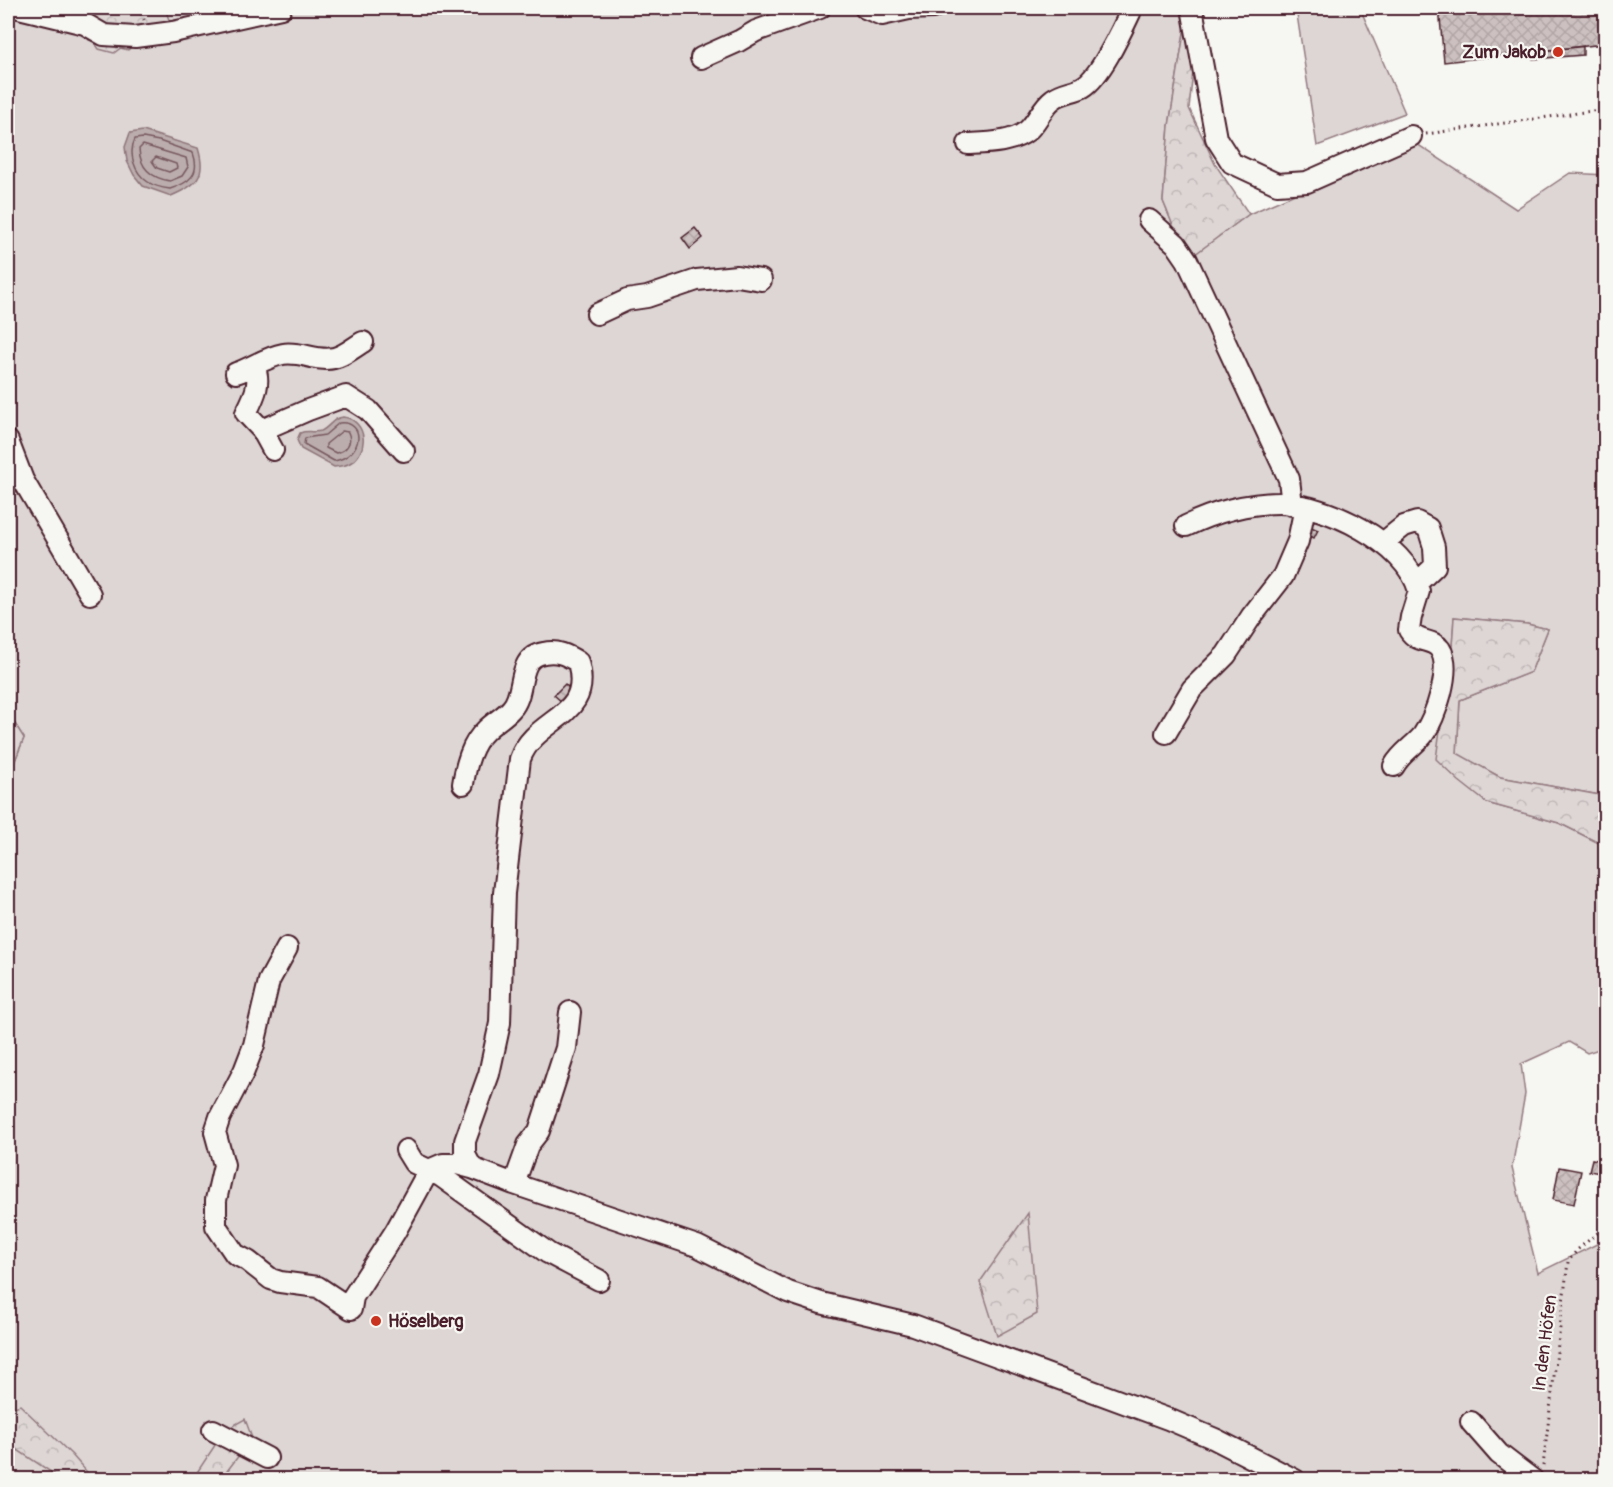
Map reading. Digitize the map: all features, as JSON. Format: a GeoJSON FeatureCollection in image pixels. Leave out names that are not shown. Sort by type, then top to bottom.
{"type":"FeatureCollection","features":[{"type":"Feature","properties":{"kind":"lane"},"geometry":{"type":"LineString","coordinates":[[19,8],[85,24],[104,35],[135,37],[160,35],[204,16],[281,8]]}},
{"type":"Feature","properties":{"kind":"lane"},"geometry":{"type":"LineString","coordinates":[[71,8],[85,24]]}},
{"type":"Feature","properties":{"kind":"lane"},"geometry":{"type":"LineString","coordinates":[[701,58],[756,31],[820,8]]}},
{"type":"Feature","properties":{"kind":"lane"},"geometry":{"type":"LineString","coordinates":[[865,8],[882,15],[909,9],[933,8]]}},
{"type":"Feature","properties":{"kind":"lane"},"geometry":{"type":"LineString","coordinates":[[969,144],[998,142],[1027,131],[1049,102],[1087,83],[1105,61],[1131,8]]}},
{"type":"Feature","properties":{"kind":"lane"},"geometry":{"type":"LineString","coordinates":[[1192,8],[1215,138],[1232,163],[1277,184],[1307,182],[1411,136]]}},
{"type":"Feature","properties":{"kind":"lane"},"geometry":{"type":"LineString","coordinates":[[1149,220],[1176,244],[1187,260],[1289,479],[1298,506],[1299,541],[1283,576],[1251,616],[1226,655],[1192,689],[1166,733]]}},
{"type":"Feature","properties":{"kind":"lane"},"geometry":{"type":"LineString","coordinates":[[597,314],[627,300],[647,297],[697,280],[737,276],[761,280]]}},
{"type":"Feature","properties":{"kind":"lane"},"geometry":{"type":"LineString","coordinates":[[273,450],[262,430],[246,413],[255,395],[258,376],[245,370],[261,361],[284,354],[305,354],[318,359],[335,358],[363,342]]}},
{"type":"Feature","properties":{"kind":"lane"},"geometry":{"type":"LineString","coordinates":[[262,430],[346,396],[368,410],[404,451]]}},
{"type":"Feature","properties":{"kind":"lane"},"geometry":{"type":"LineString","coordinates":[[8,441],[23,480],[90,594]]}},
{"type":"Feature","properties":{"kind":"lane"},"geometry":{"type":"LineString","coordinates":[[1186,525],[1252,505],[1270,503],[1298,506],[1326,514],[1370,534],[1401,559],[1417,583],[1419,591],[1409,630],[1417,639],[1430,642],[1439,648],[1443,663],[1442,687],[1436,708],[1425,732],[1401,755],[1394,766]]}},
{"type":"Feature","properties":{"kind":"lane"},"geometry":{"type":"LineString","coordinates":[[1389,538],[1404,526],[1418,522],[1428,528],[1434,547],[1435,566],[1417,583]]}},
{"type":"Feature","properties":{"kind":"lane"},"geometry":{"type":"LineString","coordinates":[[463,784],[466,762],[483,732],[513,708],[528,662],[535,654],[558,653],[578,662],[582,681],[577,698],[560,717],[528,742],[520,759],[504,893],[500,1023],[489,1074],[465,1141],[465,1155],[472,1168]]}},
{"type":"Feature","properties":{"kind":"lane"},"geometry":{"type":"LineString","coordinates":[[286,948],[269,981],[254,1045],[244,1071],[220,1117],[215,1132],[224,1165],[216,1200],[216,1227],[235,1254],[271,1279],[318,1287],[351,1309],[353,1297],[395,1232],[429,1170],[443,1164],[457,1164],[697,1246],[795,1295],[913,1325],[1168,1419],[1215,1439],[1295,1479]]}},
{"type":"Feature","properties":{"kind":"lane"},"geometry":{"type":"LineString","coordinates":[[514,1184],[528,1145],[539,1131],[566,1048],[570,1012]]}},
{"type":"Feature","properties":{"kind":"lane"},"geometry":{"type":"LineString","coordinates":[[406,1150],[414,1163],[442,1177],[548,1253],[599,1280]]}},
{"type":"Feature","properties":{"kind":"lane"},"geometry":{"type":"LineString","coordinates":[[1471,1422],[1499,1454],[1538,1475]]}},
{"type":"Feature","properties":{"kind":"lane"},"geometry":{"type":"LineString","coordinates":[[213,1430],[267,1458]]}},
{"type":"Feature","properties":{"kind":"path"},"geometry":{"type":"LineString","coordinates":[[1411,136],[1605,109]]}},
{"type":"Feature","properties":{"kind":"path"},"geometry":{"type":"LineString","coordinates":[[8,733],[11,740],[8,750]]}},
{"type":"Feature","properties":{"kind":"path","name":"In den Höfen"},"geometry":{"type":"LineString","coordinates":[[1538,1475],[1568,1263],[1577,1250],[1605,1226]]}},
{"type":"Feature","properties":{"kind":"green space"},"geometry":{"type":"Polygon","coordinates":[[[8,8],[67,8],[89,40],[128,50],[162,20],[159,8],[1188,8],[1169,126],[1163,201],[1187,259],[1249,214],[1414,142],[1516,209],[1570,173],[1605,175],[1605,796],[1500,777],[1457,754],[1460,700],[1531,672],[1548,629],[1527,624],[1454,617],[1449,694],[1440,730],[1487,803],[1559,823],[1605,846],[1605,1047],[1587,1053],[1569,1042],[1521,1064],[1525,1094],[1512,1168],[1538,1273],[1605,1240],[1605,1479],[8,1479],[8,778],[24,738],[8,713],[8,8]]]}},
{"type":"Feature","properties":{"kind":"green space"},"geometry":{"type":"Polygon","coordinates":[[[69,8],[165,8],[173,32],[126,44],[114,53],[99,49],[69,8]]]}},
{"type":"Feature","properties":{"kind":"green space"},"geometry":{"type":"Polygon","coordinates":[[[1188,8],[1200,8],[1189,108],[1215,164],[1249,214],[1187,260],[1163,201],[1169,126],[1188,8]]]}},
{"type":"Feature","properties":{"kind":"green space"},"geometry":{"type":"Polygon","coordinates":[[[1296,8],[1360,8],[1405,113],[1317,146],[1296,8]]]}},
{"type":"Feature","properties":{"kind":"green space"},"geometry":{"type":"Polygon","coordinates":[[[1454,617],[1527,624],[1548,629],[1531,672],[1460,700],[1457,753],[1500,777],[1605,796],[1605,846],[1559,823],[1487,803],[1436,759],[1449,694],[1454,617]]]}},
{"type":"Feature","properties":{"kind":"green space"},"geometry":{"type":"Polygon","coordinates":[[[8,713],[24,738],[8,778],[8,713]]]}},
{"type":"Feature","properties":{"kind":"green space"},"geometry":{"type":"Polygon","coordinates":[[[1028,1213],[1037,1314],[997,1336],[980,1282],[1028,1213]]]}},
{"type":"Feature","properties":{"kind":"green space"},"geometry":{"type":"Polygon","coordinates":[[[20,1405],[72,1455],[93,1479],[59,1479],[10,1445],[8,1409],[20,1405]]]}},
{"type":"Feature","properties":{"kind":"green space"},"geometry":{"type":"Polygon","coordinates":[[[245,1419],[252,1438],[221,1479],[192,1480],[225,1430],[245,1419]]]}},
{"type":"Feature","properties":{"kind":"water"},"geometry":{"type":"Polygon","coordinates":[[[143,131],[198,148],[201,166],[198,179],[171,196],[143,186],[127,161],[125,147],[130,133],[143,131]]]}},
{"type":"Feature","properties":{"kind":"water"},"geometry":{"type":"Polygon","coordinates":[[[343,417],[357,424],[363,438],[363,446],[355,459],[346,465],[334,467],[301,449],[297,440],[300,433],[321,431],[336,419],[343,417]]]}},
{"type":"Feature","properties":{"kind":"building"},"geometry":{"type":"Polygon","coordinates":[[[1439,8],[1600,8],[1604,44],[1444,62],[1439,8]]]}},
{"type":"Feature","properties":{"kind":"building"},"geometry":{"type":"Polygon","coordinates":[[[1583,46],[1583,55],[1533,59],[1532,52],[1583,46]]]}},
{"type":"Feature","properties":{"kind":"building"},"geometry":{"type":"Polygon","coordinates":[[[695,228],[703,238],[690,249],[682,238],[695,228]]]}},
{"type":"Feature","properties":{"kind":"building"},"geometry":{"type":"Polygon","coordinates":[[[1311,527],[1318,530],[1314,538],[1307,534],[1311,527]]]}},
{"type":"Feature","properties":{"kind":"building"},"geometry":{"type":"Polygon","coordinates":[[[565,684],[574,693],[563,703],[554,695],[565,684]]]}},
{"type":"Feature","properties":{"kind":"building"},"geometry":{"type":"Polygon","coordinates":[[[1606,1154],[1606,1174],[1589,1171],[1592,1159],[1602,1161],[1606,1154]]]}},
{"type":"Feature","properties":{"kind":"building"},"geometry":{"type":"Polygon","coordinates":[[[1559,1167],[1581,1171],[1574,1204],[1553,1200],[1559,1167]]]}},
{"type":"Feature","properties":{"kind":"place","name":"Zum Jakob"},"geometry":{"type":"Point","coordinates":[1558,52]}},
{"type":"Feature","properties":{"kind":"place","name":"Höselberg"},"geometry":{"type":"Point","coordinates":[376,1321]}}]}
